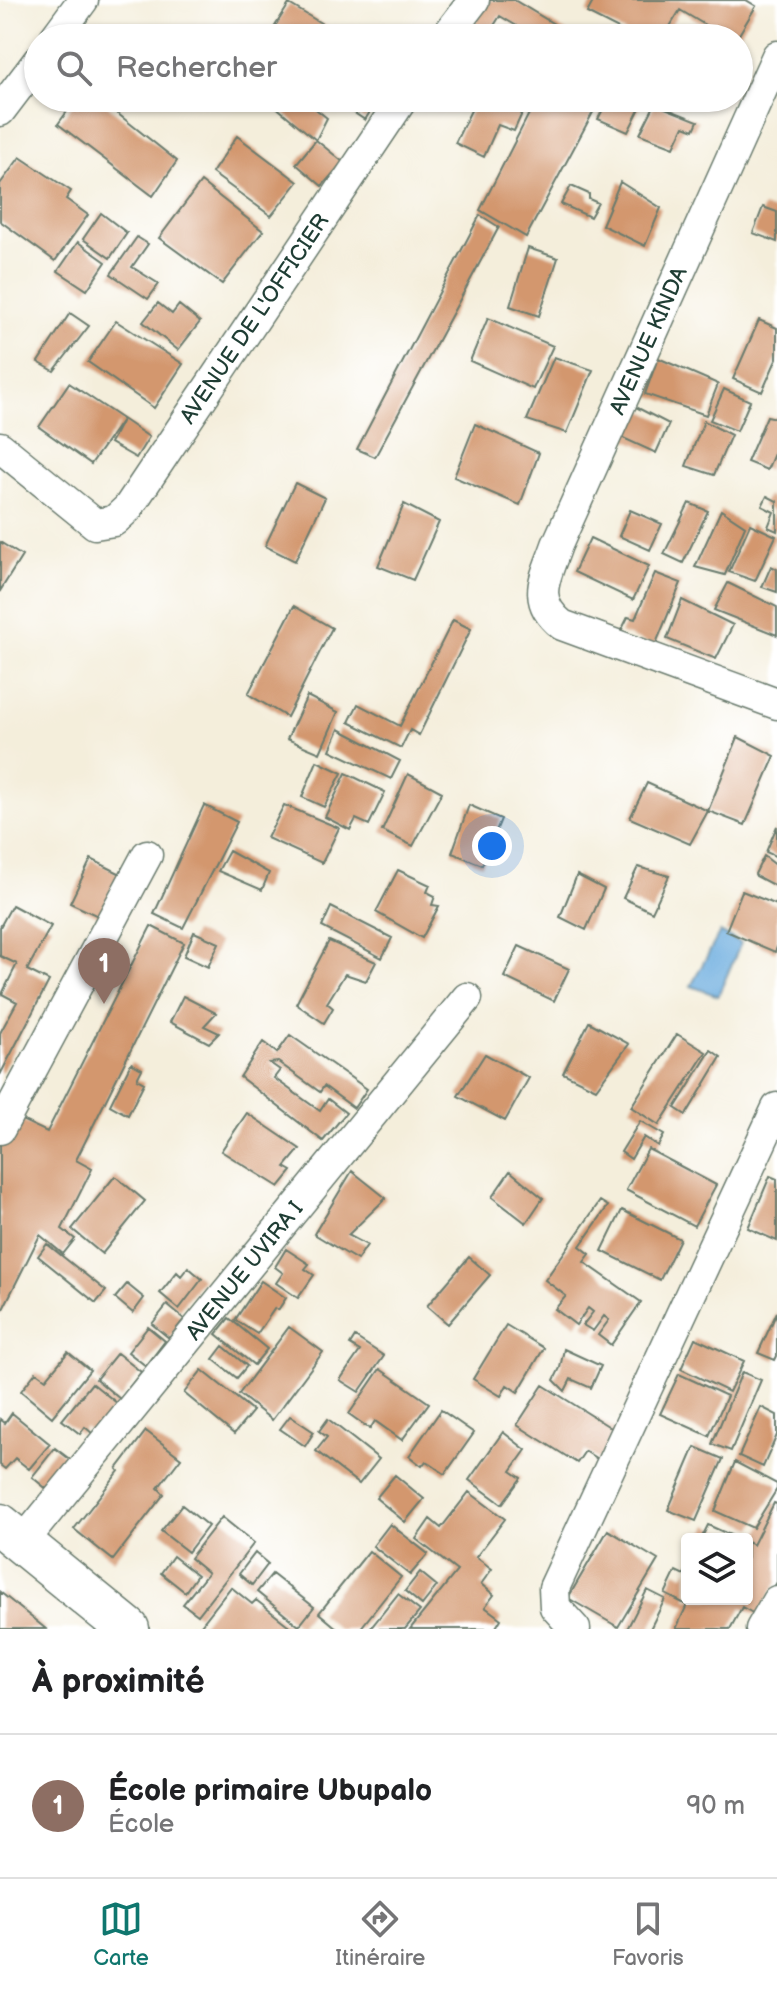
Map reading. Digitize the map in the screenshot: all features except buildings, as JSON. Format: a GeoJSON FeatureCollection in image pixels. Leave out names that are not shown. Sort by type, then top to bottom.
{"type":"FeatureCollection","features":[{"type":"Feature","properties":{"kind":"main road"},"geometry":{"type":"LineString","coordinates":[[11,1534],[128,1629]]}},
{"type":"Feature","properties":{"kind":"street"},"geometry":{"type":"LineString","coordinates":[[65,24],[83,0]]}},
{"type":"Feature","properties":{"kind":"street"},"geometry":{"type":"LineString","coordinates":[[456,24],[474,0]]}},
{"type":"Feature","properties":{"kind":"street","name":"AVENUE KINDA"},"geometry":{"type":"LineString","coordinates":[[753,109],[777,56]]}},
{"type":"Feature","properties":{"kind":"street"},"geometry":{"type":"LineString","coordinates":[[0,111],[24,79]]}},
{"type":"Feature","properties":{"kind":"street","name":"AVENUE DE L'OFFICIER"},"geometry":{"type":"LineString","coordinates":[[0,447],[95,524],[114,521],[128,508],[394,112]]}},
{"type":"Feature","properties":{"kind":"street","name":"AVENUE KINDA"},"geometry":{"type":"LineString","coordinates":[[752,112],[557,545],[543,597],[551,617],[562,625],[777,704]]}},
{"type":"Feature","properties":{"kind":"street"},"geometry":{"type":"LineString","coordinates":[[0,1129],[147,855]]}},
{"type":"Feature","properties":{"kind":"street","name":"AVENUE UVIRA I"},"geometry":{"type":"LineString","coordinates":[[11,1534],[467,998]]}},
{"type":"Feature","properties":{"kind":"street"},"geometry":{"type":"LineString","coordinates":[[575,1629],[555,1607],[554,1588],[777,1108]]}},
{"type":"Feature","properties":{"kind":"street"},"geometry":{"type":"LineString","coordinates":[[761,1629],[777,1601]]}},
{"type":"Feature","properties":{"kind":"water"},"geometry":{"type":"Polygon","coordinates":[[[720,932],[741,943],[718,996],[691,986],[720,932]]]}},
{"type":"Feature","properties":{"kind":"place","name":"École primaire Ubupalo"},"geometry":{"type":"Point","coordinates":[104,1004]}}]}
